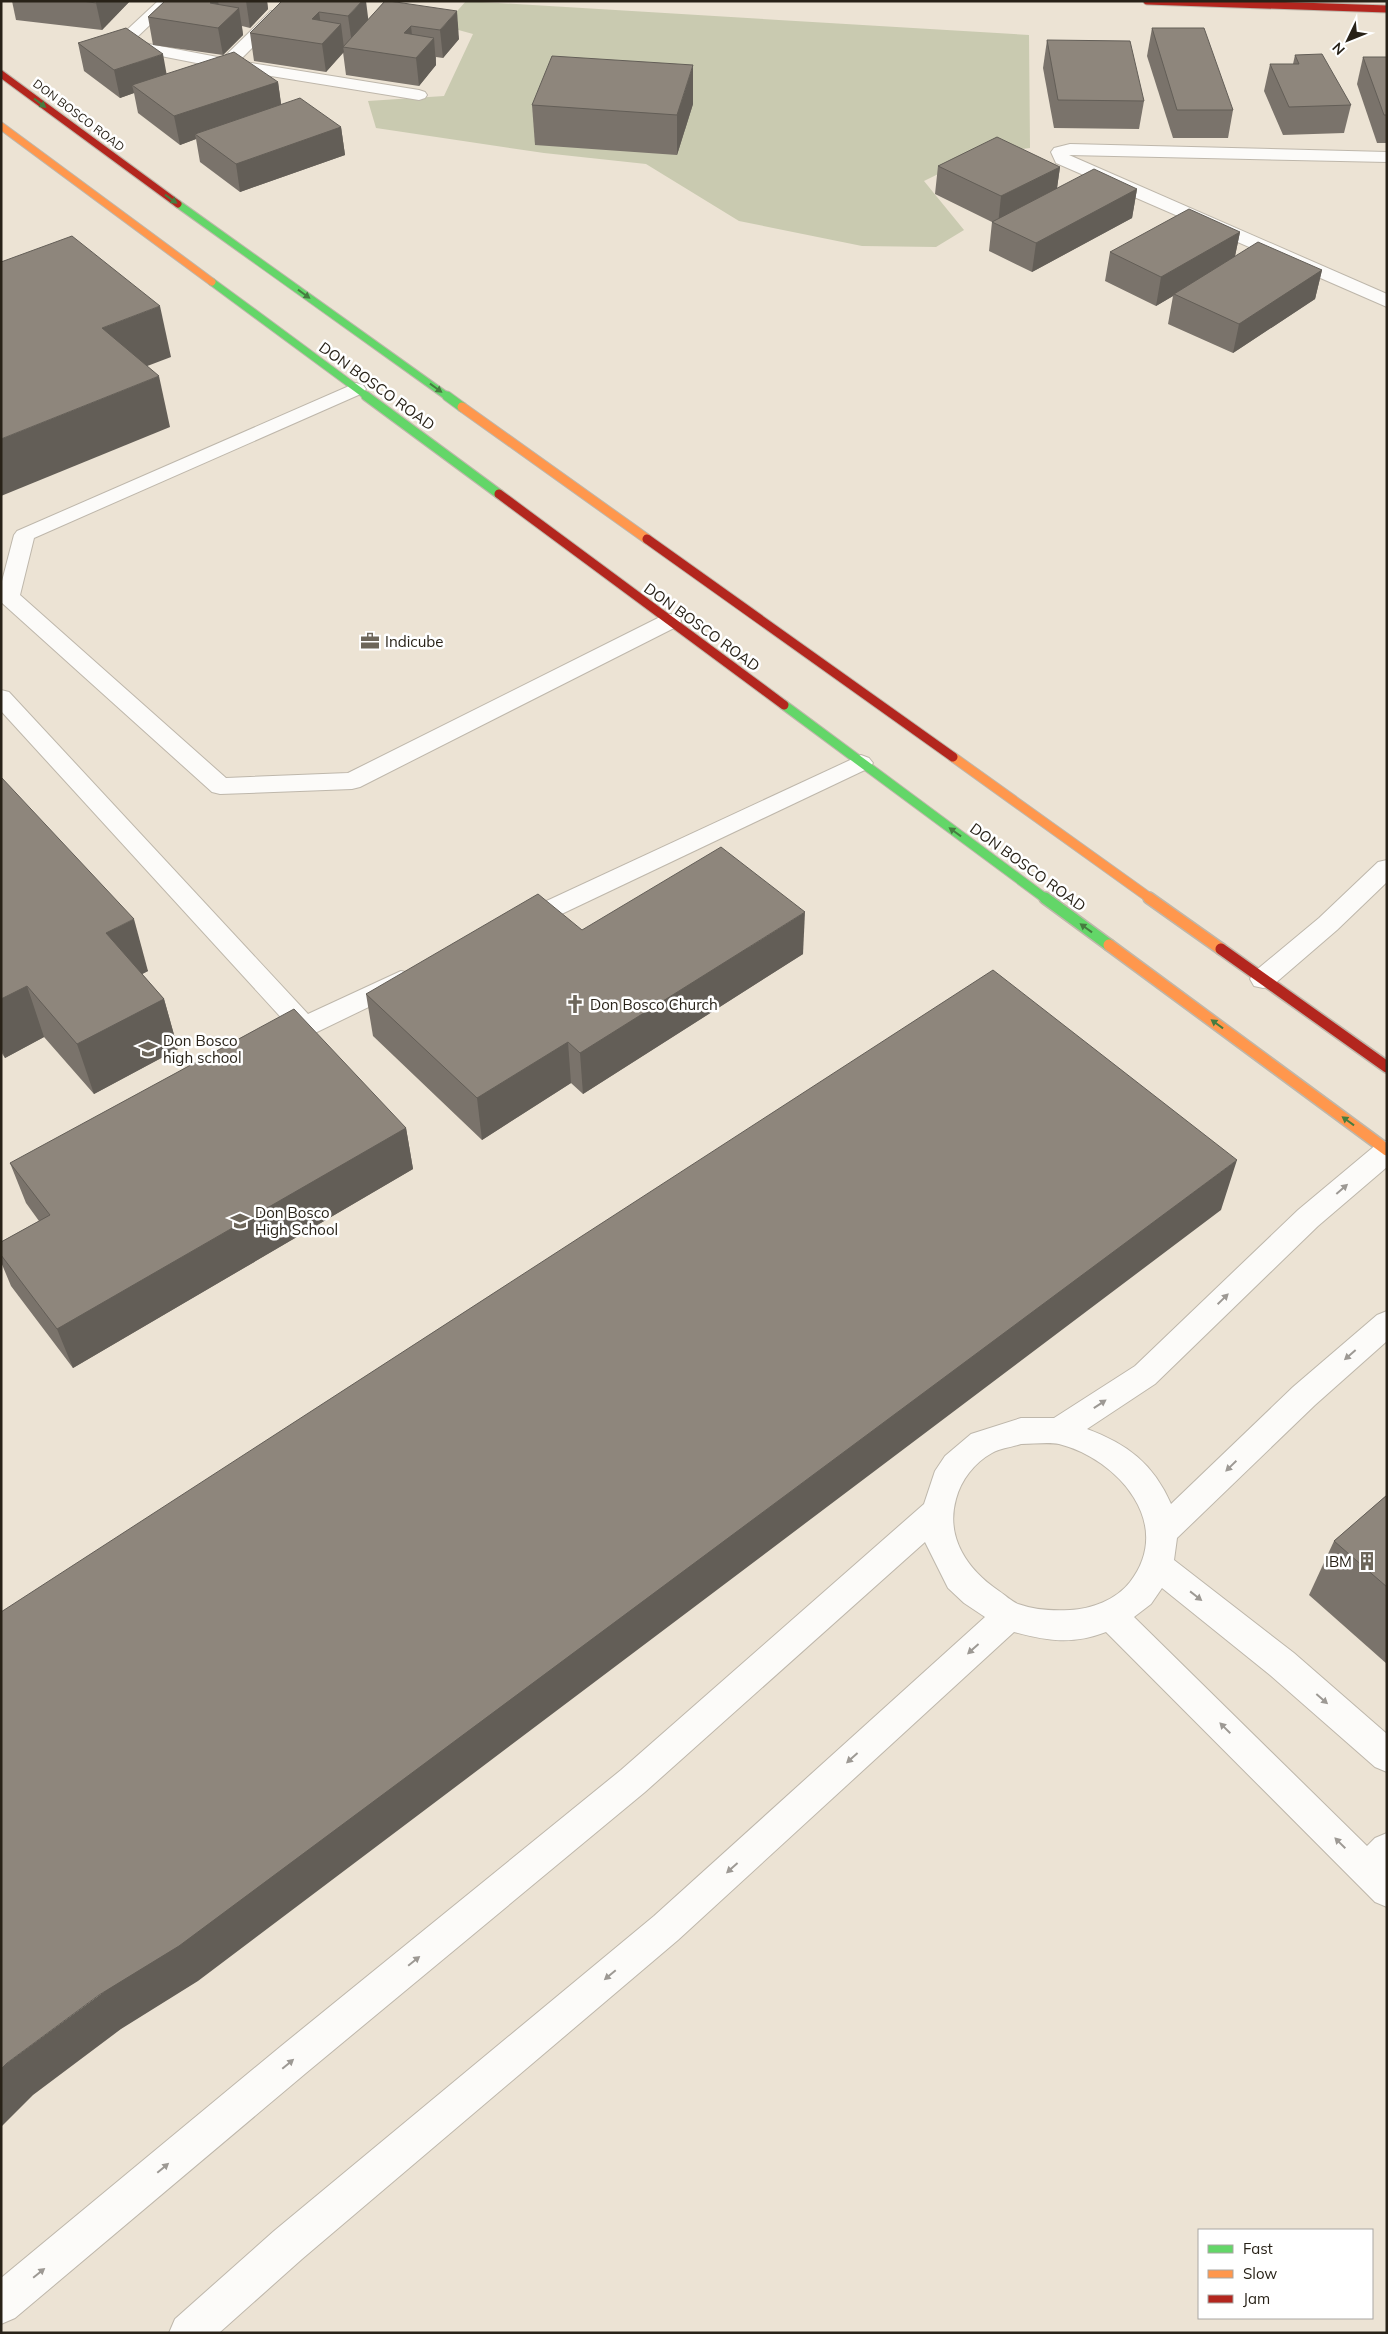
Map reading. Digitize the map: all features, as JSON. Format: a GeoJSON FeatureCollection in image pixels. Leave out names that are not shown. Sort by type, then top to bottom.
{"type":"FeatureCollection","features":[{"type":"Feature","properties":{"kind":"main road"},"geometry":{"type":"LineString","coordinates":[[1147,1],[1387,10]]}},
{"type":"Feature","properties":{"kind":"main road","name":"DON BOSCO ROAD"},"geometry":{"type":"LineString","coordinates":[[1,74],[95,145],[1387,1067]]}},
{"type":"Feature","properties":{"kind":"main road","name":"DON BOSCO ROAD"},"geometry":{"type":"LineString","coordinates":[[1,126],[1387,1150]]}},
{"type":"Feature","properties":{"kind":"street"},"geometry":{"type":"LineString","coordinates":[[167,1],[121,44],[227,64],[419,95]]}},
{"type":"Feature","properties":{"kind":"street"},"geometry":{"type":"LineString","coordinates":[[227,64],[281,10]]}},
{"type":"Feature","properties":{"kind":"street"},"geometry":{"type":"LineString","coordinates":[[328,81],[340,66]]}},
{"type":"Feature","properties":{"kind":"street"},"geometry":{"type":"LineString","coordinates":[[1387,157],[1070,149],[1060,152],[1062,159],[1387,301]]}},
{"type":"Feature","properties":{"kind":"street"},"geometry":{"type":"LineString","coordinates":[[356,389],[24,535],[9,596],[220,786],[352,782],[670,621]]}},
{"type":"Feature","properties":{"kind":"street"},"geometry":{"type":"LineString","coordinates":[[1,697],[304,1026]]}},
{"type":"Feature","properties":{"kind":"street"},"geometry":{"type":"LineString","coordinates":[[499,934],[861,763]]}},
{"type":"Feature","properties":{"kind":"street"},"geometry":{"type":"LineString","coordinates":[[1263,979],[1328,924],[1387,868]]}},
{"type":"Feature","properties":{"kind":"street"},"geometry":{"type":"LineString","coordinates":[[251,1054],[304,1026],[419,971]]}},
{"type":"Feature","properties":{"kind":"street"},"geometry":{"type":"LineString","coordinates":[[1059,1431],[1144,1374],[1308,1218],[1387,1150]]}},
{"type":"Feature","properties":{"kind":"street"},"geometry":{"type":"LineString","coordinates":[[1162,1532],[1304,1396],[1387,1323]]}},
{"type":"Feature","properties":{"kind":"street"},"geometry":{"type":"LineString","coordinates":[[1021,1431],[1059,1431],[1105,1449],[1134,1472],[1155,1503],[1162,1532],[1158,1566],[1140,1594],[1111,1615],[1088,1624],[1048,1626],[1009,1616],[975,1594],[959,1578],[942,1546],[937,1512],[946,1480],[956,1465],[982,1443],[1021,1431]]}},
{"type":"Feature","properties":{"kind":"street"},"geometry":{"type":"LineString","coordinates":[[1,2304],[633,1781],[937,1512]]}},
{"type":"Feature","properties":{"kind":"street"},"geometry":{"type":"LineString","coordinates":[[1158,1566],[1282,1664],[1387,1756]]}},
{"type":"Feature","properties":{"kind":"street"},"geometry":{"type":"LineString","coordinates":[[1111,1615],[1380,1870]]}},
{"type":"Feature","properties":{"kind":"street"},"geometry":{"type":"LineString","coordinates":[[189,2333],[288,2245],[666,1928],[1009,1616]]}},
{"type":"Feature","properties":{"kind":"green space"},"geometry":{"type":"Polygon","coordinates":[[[466,1],[1029,35],[1030,148],[979,154],[924,181],[964,230],[936,247],[862,246],[739,221],[646,164],[544,153],[376,128],[368,101],[444,96],[473,34],[444,26],[466,1]]]}},
{"type":"Feature","properties":{"kind":"building"},"geometry":{"type":"Polygon","coordinates":[[[82,1],[98,1],[96,3],[82,1]]]}},
{"type":"Feature","properties":{"kind":"building"},"geometry":{"type":"Polygon","coordinates":[[[165,1],[212,1],[210,3],[239,8],[218,28],[148,17],[165,1]]]}},
{"type":"Feature","properties":{"kind":"building"},"geometry":{"type":"Polygon","coordinates":[[[282,1],[362,1],[348,16],[319,12],[312,19],[341,24],[322,44],[250,33],[282,1]]]}},
{"type":"Feature","properties":{"kind":"building"},"geometry":{"type":"Polygon","coordinates":[[[385,1],[457,11],[440,30],[411,26],[404,33],[434,38],[416,58],[343,47],[385,1]]]}},
{"type":"Feature","properties":{"kind":"building"},"geometry":{"type":"Polygon","coordinates":[[[126,28],[163,54],[114,70],[78,43],[126,28]]]}},
{"type":"Feature","properties":{"kind":"building"},"geometry":{"type":"Polygon","coordinates":[[[1152,28],[1204,28],[1233,110],[1177,110],[1152,28]]]}},
{"type":"Feature","properties":{"kind":"building"},"geometry":{"type":"Polygon","coordinates":[[[1047,40],[1130,41],[1144,101],[1058,100],[1047,40]]]}},
{"type":"Feature","properties":{"kind":"building"},"geometry":{"type":"Polygon","coordinates":[[[234,52],[278,82],[174,116],[132,85],[234,52]]]}},
{"type":"Feature","properties":{"kind":"building"},"geometry":{"type":"Polygon","coordinates":[[[1322,54],[1351,105],[1289,107],[1270,64],[1299,64],[1295,55],[1322,54]]]}},
{"type":"Feature","properties":{"kind":"building"},"geometry":{"type":"Polygon","coordinates":[[[552,56],[693,65],[677,115],[532,105],[552,56]]]}},
{"type":"Feature","properties":{"kind":"building"},"geometry":{"type":"Polygon","coordinates":[[[1363,57],[1387,57],[1387,115],[1384,115],[1363,57]]]}},
{"type":"Feature","properties":{"kind":"building"},"geometry":{"type":"Polygon","coordinates":[[[300,98],[341,127],[236,164],[195,134],[300,98]]]}},
{"type":"Feature","properties":{"kind":"building"},"geometry":{"type":"Polygon","coordinates":[[[997,137],[1060,167],[1001,196],[938,166],[997,137]]]}},
{"type":"Feature","properties":{"kind":"building"},"geometry":{"type":"Polygon","coordinates":[[[1094,169],[1137,189],[1036,243],[992,222],[1094,169]]]}},
{"type":"Feature","properties":{"kind":"building"},"geometry":{"type":"Polygon","coordinates":[[[1189,209],[1240,232],[1161,277],[1110,252],[1189,209]]]}},
{"type":"Feature","properties":{"kind":"building"},"geometry":{"type":"Polygon","coordinates":[[[72,236],[160,306],[102,328],[159,376],[1,439],[1,262],[72,236]]]}},
{"type":"Feature","properties":{"kind":"building"},"geometry":{"type":"Polygon","coordinates":[[[1258,242],[1322,270],[1239,324],[1174,294],[1258,242]]]}},
{"type":"Feature","properties":{"kind":"building"},"geometry":{"type":"Polygon","coordinates":[[[1,777],[134,919],[106,933],[164,999],[77,1044],[27,986],[1,999],[1,777]]]}},
{"type":"Feature","properties":{"kind":"building","name":"Don Bosco Church"},"geometry":{"type":"Polygon","coordinates":[[[721,847],[805,912],[580,1053],[568,1042],[477,1098],[366,994],[538,894],[582,930],[721,847]]]}},
{"type":"Feature","properties":{"kind":"building"},"geometry":{"type":"Polygon","coordinates":[[[993,970],[1237,1160],[179,1946],[99,1995],[1,2069],[1,1612],[993,970]]]}},
{"type":"Feature","properties":{"kind":"building"},"geometry":{"type":"Polygon","coordinates":[[[294,1009],[406,1128],[57,1329],[1,1255],[1,1242],[50,1215],[10,1163],[294,1009]]]}},
{"type":"Feature","properties":{"kind":"building"},"geometry":{"type":"Polygon","coordinates":[[[1387,1495],[1387,1587],[1334,1541],[1387,1495]]]}},
{"type":"Feature","properties":{"kind":"traffic: fast"},"geometry":{"type":"LineString","coordinates":[[178,204],[462,407]]}},
{"type":"Feature","properties":{"kind":"traffic: fast"},"geometry":{"type":"LineString","coordinates":[[212,282],[499,494]]}},
{"type":"Feature","properties":{"kind":"traffic: fast"},"geometry":{"type":"LineString","coordinates":[[784,705],[1109,945]]}},
{"type":"Feature","properties":{"kind":"traffic: slow"},"geometry":{"type":"LineString","coordinates":[[1,126],[212,282]]}},
{"type":"Feature","properties":{"kind":"traffic: slow"},"geometry":{"type":"LineString","coordinates":[[462,407],[647,539]]}},
{"type":"Feature","properties":{"kind":"traffic: slow"},"geometry":{"type":"LineString","coordinates":[[953,757],[1221,949]]}},
{"type":"Feature","properties":{"kind":"traffic: slow"},"geometry":{"type":"LineString","coordinates":[[1109,945],[1387,1150]]}},
{"type":"Feature","properties":{"kind":"traffic: jam"},"geometry":{"type":"LineString","coordinates":[[1147,1],[1387,9]]}},
{"type":"Feature","properties":{"kind":"traffic: jam"},"geometry":{"type":"LineString","coordinates":[[1,74],[178,204]]}},
{"type":"Feature","properties":{"kind":"traffic: jam"},"geometry":{"type":"LineString","coordinates":[[499,494],[784,705]]}},
{"type":"Feature","properties":{"kind":"traffic: jam"},"geometry":{"type":"LineString","coordinates":[[647,539],[953,757]]}},
{"type":"Feature","properties":{"kind":"traffic: jam"},"geometry":{"type":"LineString","coordinates":[[1221,949],[1387,1067]]}},
{"type":"Feature","properties":{"kind":"place","name":"Indicube"},"geometry":{"type":"Point","coordinates":[370,641]}},
{"type":"Feature","properties":{"kind":"place","name":"Don Bosco Church"},"geometry":{"type":"Point","coordinates":[575,1004]}},
{"type":"Feature","properties":{"kind":"place","name":"Don Bosco high school"},"geometry":{"type":"Point","coordinates":[148,1049]}},
{"type":"Feature","properties":{"kind":"place","name":"Don Bosco High School"},"geometry":{"type":"Point","coordinates":[240,1221]}},
{"type":"Feature","properties":{"kind":"place","name":"IBM"},"geometry":{"type":"Point","coordinates":[1367,1561]}}]}
